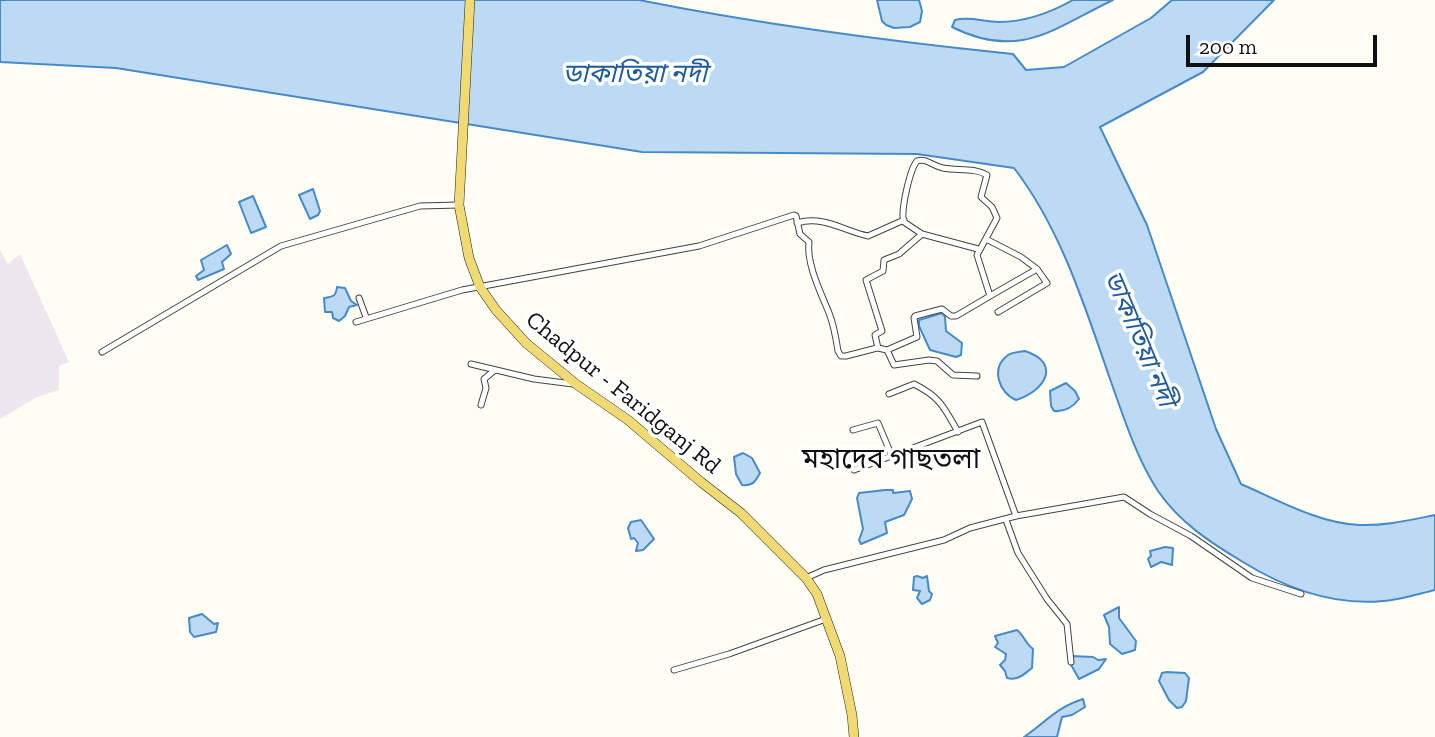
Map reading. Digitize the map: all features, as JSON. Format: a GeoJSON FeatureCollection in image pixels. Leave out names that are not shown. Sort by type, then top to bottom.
{"type":"FeatureCollection","features":[{"type":"Feature","properties":{"kind":"main road","name":"Chadpur - Faridganj Rd"},"geometry":{"type":"LineString","coordinates":[[470,0],[459,205],[467,235],[469,258],[480,287],[526,344],[576,384],[628,420],[741,513],[806,578],[817,594],[840,656],[854,737]]}},
{"type":"Feature","properties":{"kind":"street"},"geometry":{"type":"LineString","coordinates":[[978,249],[922,234],[912,229],[904,220],[902,209],[911,169],[917,161],[926,160],[943,168],[984,172],[987,179],[981,197],[992,207],[997,218],[978,249],[978,261],[990,296]]}},
{"type":"Feature","properties":{"kind":"street"},"geometry":{"type":"LineString","coordinates":[[102,352],[281,246],[420,206],[459,205]]}},
{"type":"Feature","properties":{"kind":"street"},"geometry":{"type":"LineString","coordinates":[[356,322],[480,287],[699,246],[791,215],[796,216],[800,234],[809,242],[808,253],[812,269],[831,319],[841,356],[877,348],[887,350],[917,337],[915,316],[942,309],[951,316],[956,316],[1037,269]]}},
{"type":"Feature","properties":{"kind":"street"},"geometry":{"type":"LineString","coordinates":[[797,223],[823,220],[836,227],[868,236],[904,220]]}},
{"type":"Feature","properties":{"kind":"street"},"geometry":{"type":"LineString","coordinates":[[877,348],[875,335],[882,331],[866,280],[883,271],[884,260],[899,254],[922,234]]}},
{"type":"Feature","properties":{"kind":"street"},"geometry":{"type":"LineString","coordinates":[[986,239],[1021,257],[1037,269],[1048,283],[998,312]]}},
{"type":"Feature","properties":{"kind":"street"},"geometry":{"type":"LineString","coordinates":[[359,298],[366,317]]}},
{"type":"Feature","properties":{"kind":"street"},"geometry":{"type":"LineString","coordinates":[[887,350],[894,365],[929,360],[937,362],[953,375],[977,376]]}},
{"type":"Feature","properties":{"kind":"street"},"geometry":{"type":"LineString","coordinates":[[471,364],[534,379],[576,384]]}},
{"type":"Feature","properties":{"kind":"street"},"geometry":{"type":"LineString","coordinates":[[481,405],[486,388],[484,379],[495,370]]}},
{"type":"Feature","properties":{"kind":"street"},"geometry":{"type":"LineString","coordinates":[[889,394],[914,384],[931,392],[946,408],[958,432]]}},
{"type":"Feature","properties":{"kind":"street"},"geometry":{"type":"LineString","coordinates":[[854,470],[982,422],[1016,516]]}},
{"type":"Feature","properties":{"kind":"street"},"geometry":{"type":"LineString","coordinates":[[853,430],[878,423],[891,454]]}},
{"type":"Feature","properties":{"kind":"street"},"geometry":{"type":"LineString","coordinates":[[806,578],[824,570],[944,540],[970,528],[1016,516],[1124,496],[1150,514],[1191,536],[1252,578],[1300,594]]}},
{"type":"Feature","properties":{"kind":"street"},"geometry":{"type":"LineString","coordinates":[[1006,520],[1018,553],[1047,599],[1067,624],[1071,662]]}},
{"type":"Feature","properties":{"kind":"street"},"geometry":{"type":"LineString","coordinates":[[674,670],[729,654],[826,619]]}},
{"type":"Feature","properties":{"kind":"shaded area"},"geometry":{"type":"Polygon","coordinates":[[[0,250],[8,264],[20,254],[69,362],[59,366],[59,390],[37,397],[0,419],[0,250]]]}},
{"type":"Feature","properties":{"kind":"water","name":"ডাকাতিয়া নদী"},"geometry":{"type":"Polygon","coordinates":[[[0,0],[639,0],[825,32],[1013,54],[1026,70],[1064,67],[1151,18],[1172,0],[1274,0],[1203,72],[1100,127],[1147,225],[1216,429],[1241,484],[1298,510],[1344,523],[1378,525],[1435,515],[1435,590],[1396,599],[1364,602],[1310,593],[1276,580],[1243,562],[1208,540],[1176,513],[1158,491],[1143,465],[1070,269],[1045,217],[1014,168],[917,154],[642,152],[116,68],[0,62],[0,0]]]}},
{"type":"Feature","properties":{"kind":"water"},"geometry":{"type":"Polygon","coordinates":[[[877,0],[919,0],[922,11],[920,22],[910,27],[894,28],[886,25],[882,21],[877,0]]]}},
{"type":"Feature","properties":{"kind":"water"},"geometry":{"type":"Polygon","coordinates":[[[1073,0],[1113,0],[1054,30],[1017,41],[976,37],[952,27],[955,20],[960,19],[1009,22],[1028,18],[1047,13],[1073,0]]]}},
{"type":"Feature","properties":{"kind":"water"},"geometry":{"type":"Polygon","coordinates":[[[313,189],[320,211],[310,219],[299,195],[313,189]]]}},
{"type":"Feature","properties":{"kind":"water"},"geometry":{"type":"Polygon","coordinates":[[[253,196],[266,227],[251,233],[239,202],[253,196]]]}},
{"type":"Feature","properties":{"kind":"water"},"geometry":{"type":"Polygon","coordinates":[[[227,245],[231,254],[222,262],[224,269],[198,280],[196,276],[204,270],[201,260],[227,245]]]}},
{"type":"Feature","properties":{"kind":"water"},"geometry":{"type":"Polygon","coordinates":[[[337,287],[345,288],[351,301],[357,305],[349,307],[339,321],[333,318],[332,312],[325,312],[324,298],[334,296],[337,287]]]}},
{"type":"Feature","properties":{"kind":"water"},"geometry":{"type":"Polygon","coordinates":[[[942,313],[946,331],[962,343],[961,355],[956,357],[930,350],[919,326],[919,320],[942,313]]]}},
{"type":"Feature","properties":{"kind":"water"},"geometry":{"type":"Polygon","coordinates":[[[1025,351],[1043,362],[1045,377],[1035,390],[1016,400],[1001,386],[999,367],[1008,355],[1025,351]]]}},
{"type":"Feature","properties":{"kind":"water"},"geometry":{"type":"Polygon","coordinates":[[[1066,383],[1079,399],[1062,411],[1054,411],[1050,391],[1066,383]]]}},
{"type":"Feature","properties":{"kind":"water"},"geometry":{"type":"Polygon","coordinates":[[[743,453],[752,458],[760,473],[749,485],[742,485],[736,474],[734,457],[743,453]]]}},
{"type":"Feature","properties":{"kind":"water"},"geometry":{"type":"Polygon","coordinates":[[[893,490],[893,493],[910,491],[912,499],[904,515],[885,522],[887,533],[861,544],[859,540],[863,529],[857,498],[859,493],[893,490]]]}},
{"type":"Feature","properties":{"kind":"water"},"geometry":{"type":"Polygon","coordinates":[[[641,520],[654,539],[643,550],[636,551],[638,543],[634,538],[631,539],[628,528],[631,522],[641,520]]]}},
{"type":"Feature","properties":{"kind":"water"},"geometry":{"type":"Polygon","coordinates":[[[1173,548],[1172,565],[1161,562],[1151,567],[1148,559],[1151,556],[1150,551],[1173,548]]]}},
{"type":"Feature","properties":{"kind":"water"},"geometry":{"type":"Polygon","coordinates":[[[927,576],[932,594],[930,600],[922,604],[917,598],[920,591],[913,590],[914,577],[927,576]]]}},
{"type":"Feature","properties":{"kind":"water"},"geometry":{"type":"Polygon","coordinates":[[[1119,607],[1119,618],[1136,641],[1135,650],[1122,654],[1110,644],[1109,627],[1104,615],[1119,607]]]}},
{"type":"Feature","properties":{"kind":"water"},"geometry":{"type":"Polygon","coordinates":[[[202,614],[214,624],[218,623],[216,632],[194,637],[190,632],[189,618],[202,614]]]}},
{"type":"Feature","properties":{"kind":"water"},"geometry":{"type":"Polygon","coordinates":[[[1017,630],[1033,649],[1032,668],[1011,679],[1007,678],[1000,665],[1006,654],[995,647],[998,643],[995,636],[1017,630]]]}},
{"type":"Feature","properties":{"kind":"water"},"geometry":{"type":"Polygon","coordinates":[[[1072,656],[1106,659],[1099,669],[1079,679],[1070,663],[1072,656]]]}},
{"type":"Feature","properties":{"kind":"water"},"geometry":{"type":"Polygon","coordinates":[[[1162,673],[1185,673],[1189,678],[1186,701],[1182,707],[1177,708],[1169,700],[1159,681],[1162,673]]]}},
{"type":"Feature","properties":{"kind":"water"},"geometry":{"type":"Polygon","coordinates":[[[1083,699],[1085,707],[1072,715],[1062,717],[1057,737],[1024,737],[1059,710],[1083,699]]]}},
{"type":"Feature","properties":{"kind":"district","name":"মহাদেব গাছতলা"},"geometry":{"type":"Point","coordinates":[891,460]}}]}
